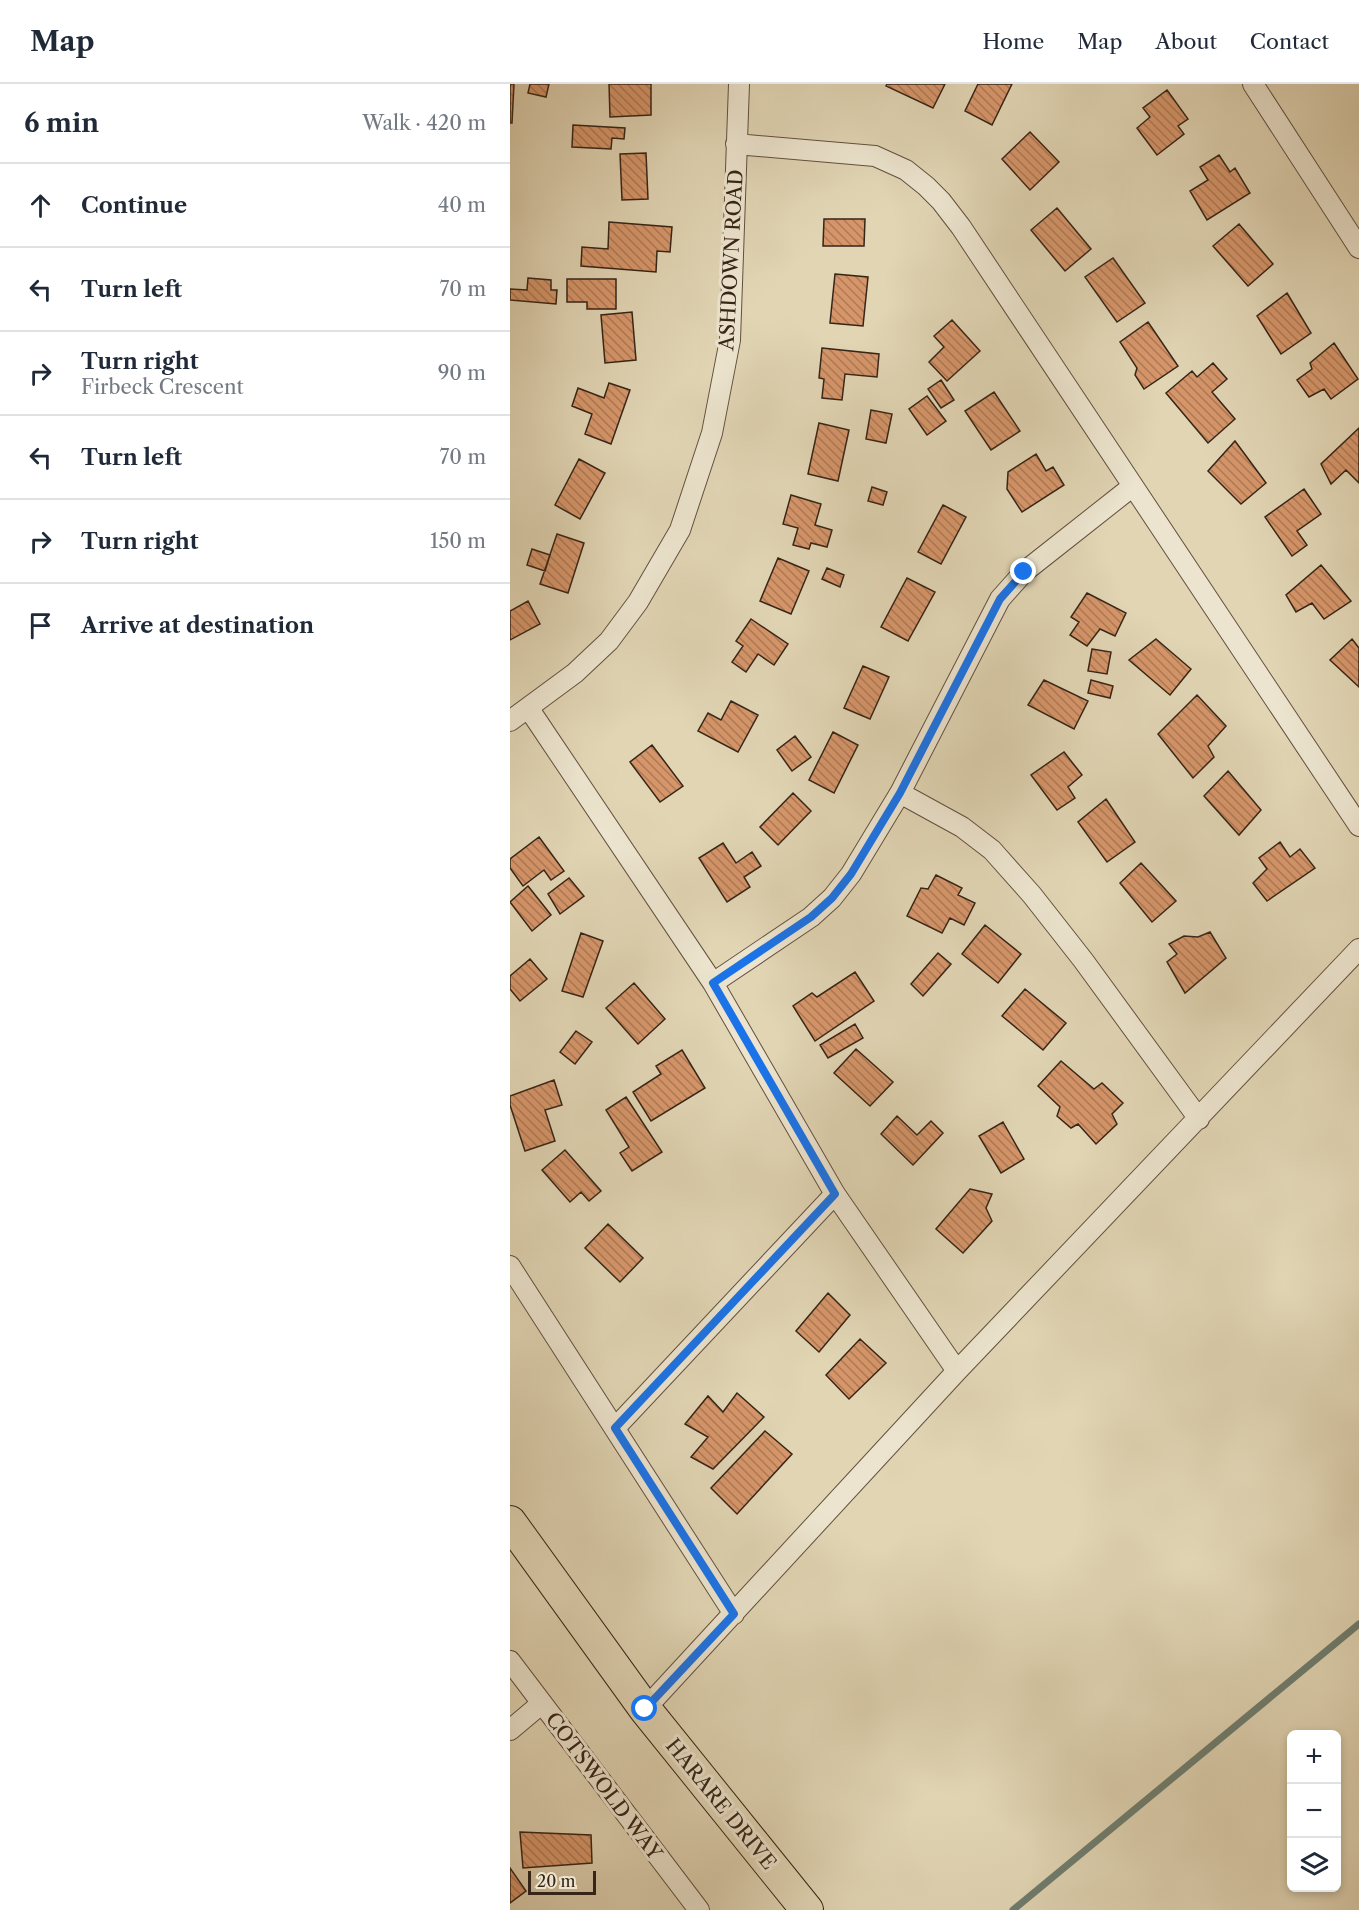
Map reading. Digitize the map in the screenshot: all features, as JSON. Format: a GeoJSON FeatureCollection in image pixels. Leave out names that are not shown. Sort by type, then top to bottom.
{"type":"FeatureCollection","features":[{"type":"Feature","properties":{"kind":"main road","name":"HARARE DRIVE"},"geometry":{"type":"LineString","coordinates":[[510,1522],[645,1709],[807,1910]]}},
{"type":"Feature","properties":{"kind":"street","name":"ASHDOWN ROAD"},"geometry":{"type":"LineString","coordinates":[[510,722],[575,673],[609,641],[638,602],[680,530],[712,433],[730,340],[739,84]]}},
{"type":"Feature","properties":{"kind":"street"},"geometry":{"type":"LineString","coordinates":[[1253,84],[1359,248]]}},
{"type":"Feature","properties":{"kind":"street"},"geometry":{"type":"LineString","coordinates":[[736,144],[875,156],[906,170],[941,201],[961,227],[1359,826]]}},
{"type":"Feature","properties":{"kind":"street"},"geometry":{"type":"LineString","coordinates":[[713,983],[811,917],[832,898],[851,874],[900,793],[1000,599],[1024,572],[1133,486]]}},
{"type":"Feature","properties":{"kind":"street"},"geometry":{"type":"LineString","coordinates":[[529,709],[713,983],[835,1194],[957,1371]]}},
{"type":"Feature","properties":{"kind":"street"},"geometry":{"type":"LineString","coordinates":[[900,793],[962,827],[992,850],[1083,960],[1199,1119]]}},
{"type":"Feature","properties":{"kind":"street"},"geometry":{"type":"LineString","coordinates":[[645,1709],[957,1371],[1359,949]]}},
{"type":"Feature","properties":{"kind":"street"},"geometry":{"type":"LineString","coordinates":[[615,1428],[835,1194]]}},
{"type":"Feature","properties":{"kind":"street"},"geometry":{"type":"LineString","coordinates":[[510,1266],[734,1614]]}},
{"type":"Feature","properties":{"kind":"street","name":"COTSWOLD WAY"},"geometry":{"type":"LineString","coordinates":[[510,1661],[699,1910]]}},
{"type":"Feature","properties":{"kind":"street"},"geometry":{"type":"LineString","coordinates":[[510,1730],[541,1704]]}},
{"type":"Feature","properties":{"kind":"building"},"geometry":{"type":"Polygon","coordinates":[[[510,84],[514,84],[512,123],[510,123],[510,84]]]}},
{"type":"Feature","properties":{"kind":"building"},"geometry":{"type":"Polygon","coordinates":[[[530,84],[549,84],[546,97],[528,93],[530,84]]]}},
{"type":"Feature","properties":{"kind":"building"},"geometry":{"type":"Polygon","coordinates":[[[609,84],[651,84],[651,115],[610,117],[609,84]]]}},
{"type":"Feature","properties":{"kind":"building"},"geometry":{"type":"Polygon","coordinates":[[[887,84],[945,84],[933,108],[886,86],[887,84]]]}},
{"type":"Feature","properties":{"kind":"building"},"geometry":{"type":"Polygon","coordinates":[[[978,84],[1012,84],[992,125],[965,111],[978,84]]]}},
{"type":"Feature","properties":{"kind":"building"},"geometry":{"type":"Polygon","coordinates":[[[1167,90],[1188,119],[1178,126],[1184,134],[1157,155],[1137,128],[1150,117],[1143,108],[1167,90]]]}},
{"type":"Feature","properties":{"kind":"building"},"geometry":{"type":"Polygon","coordinates":[[[573,125],[625,128],[624,139],[612,138],[611,149],[572,147],[573,125]]]}},
{"type":"Feature","properties":{"kind":"building"},"geometry":{"type":"Polygon","coordinates":[[[1030,132],[1059,162],[1030,190],[1002,159],[1030,132]]]}},
{"type":"Feature","properties":{"kind":"building"},"geometry":{"type":"Polygon","coordinates":[[[646,153],[648,199],[622,200],[620,154],[646,153]]]}},
{"type":"Feature","properties":{"kind":"building"},"geometry":{"type":"Polygon","coordinates":[[[1219,155],[1230,172],[1235,168],[1250,193],[1207,220],[1190,191],[1208,180],[1200,167],[1219,155]]]}},
{"type":"Feature","properties":{"kind":"building"},"geometry":{"type":"Polygon","coordinates":[[[1057,208],[1091,249],[1065,271],[1031,230],[1057,208]]]}},
{"type":"Feature","properties":{"kind":"building"},"geometry":{"type":"Polygon","coordinates":[[[824,219],[865,219],[864,246],[823,246],[824,219]]]}},
{"type":"Feature","properties":{"kind":"building"},"geometry":{"type":"Polygon","coordinates":[[[609,222],[672,227],[670,252],[657,251],[656,272],[581,266],[582,247],[608,249],[609,222]]]}},
{"type":"Feature","properties":{"kind":"building"},"geometry":{"type":"Polygon","coordinates":[[[1239,224],[1273,264],[1248,286],[1213,246],[1239,224]]]}},
{"type":"Feature","properties":{"kind":"building"},"geometry":{"type":"Polygon","coordinates":[[[1113,258],[1145,303],[1117,322],[1085,277],[1113,258]]]}},
{"type":"Feature","properties":{"kind":"building"},"geometry":{"type":"Polygon","coordinates":[[[835,274],[868,277],[863,326],[830,323],[835,274]]]}},
{"type":"Feature","properties":{"kind":"building"},"geometry":{"type":"Polygon","coordinates":[[[528,278],[551,280],[551,290],[557,290],[556,304],[510,300],[510,289],[527,290],[528,278]]]}},
{"type":"Feature","properties":{"kind":"building"},"geometry":{"type":"Polygon","coordinates":[[[567,279],[616,279],[616,309],[587,309],[587,302],[567,302],[567,279]]]}},
{"type":"Feature","properties":{"kind":"building"},"geometry":{"type":"Polygon","coordinates":[[[1287,293],[1311,333],[1281,354],[1257,316],[1287,293]]]}},
{"type":"Feature","properties":{"kind":"building"},"geometry":{"type":"Polygon","coordinates":[[[632,312],[636,360],[605,363],[601,315],[632,312]]]}},
{"type":"Feature","properties":{"kind":"building"},"geometry":{"type":"Polygon","coordinates":[[[952,320],[980,351],[947,381],[929,362],[944,347],[934,336],[952,320]]]}},
{"type":"Feature","properties":{"kind":"building"},"geometry":{"type":"Polygon","coordinates":[[[1148,322],[1178,366],[1144,389],[1135,375],[1137,368],[1120,342],[1148,322]]]}},
{"type":"Feature","properties":{"kind":"building"},"geometry":{"type":"Polygon","coordinates":[[[1334,343],[1358,379],[1331,399],[1324,389],[1309,397],[1297,380],[1312,369],[1310,363],[1334,343]]]}},
{"type":"Feature","properties":{"kind":"building"},"geometry":{"type":"Polygon","coordinates":[[[822,348],[879,354],[877,377],[845,374],[842,400],[822,398],[824,379],[819,378],[822,348]]]}},
{"type":"Feature","properties":{"kind":"building"},"geometry":{"type":"Polygon","coordinates":[[[1213,363],[1227,379],[1212,392],[1235,419],[1208,443],[1166,393],[1192,371],[1197,377],[1213,363]]]}},
{"type":"Feature","properties":{"kind":"building"},"geometry":{"type":"Polygon","coordinates":[[[941,380],[954,400],[941,408],[928,389],[941,380]]]}},
{"type":"Feature","properties":{"kind":"building"},"geometry":{"type":"Polygon","coordinates":[[[609,383],[630,390],[611,444],[585,434],[592,414],[572,406],[578,388],[604,398],[609,383]]]}},
{"type":"Feature","properties":{"kind":"building"},"geometry":{"type":"Polygon","coordinates":[[[994,392],[1020,431],[991,450],[965,411],[994,392]]]}},
{"type":"Feature","properties":{"kind":"building"},"geometry":{"type":"Polygon","coordinates":[[[927,396],[946,421],[927,435],[909,409],[927,396]]]}},
{"type":"Feature","properties":{"kind":"building"},"geometry":{"type":"Polygon","coordinates":[[[871,410],[892,414],[886,443],[866,439],[871,410]]]}},
{"type":"Feature","properties":{"kind":"building"},"geometry":{"type":"Polygon","coordinates":[[[819,423],[849,430],[838,481],[808,474],[819,423]]]}},
{"type":"Feature","properties":{"kind":"building"},"geometry":{"type":"Polygon","coordinates":[[[1359,428],[1359,483],[1346,470],[1331,484],[1321,464],[1359,428]]]}},
{"type":"Feature","properties":{"kind":"building"},"geometry":{"type":"Polygon","coordinates":[[[1235,441],[1266,483],[1241,504],[1208,471],[1235,441]]]}},
{"type":"Feature","properties":{"kind":"building"},"geometry":{"type":"Polygon","coordinates":[[[1036,454],[1046,471],[1053,467],[1064,485],[1022,512],[1007,489],[1008,472],[1036,454]]]}},
{"type":"Feature","properties":{"kind":"building"},"geometry":{"type":"Polygon","coordinates":[[[579,459],[605,473],[580,519],[555,505],[579,459]]]}},
{"type":"Feature","properties":{"kind":"building"},"geometry":{"type":"Polygon","coordinates":[[[872,487],[887,492],[883,505],[868,501],[872,487]]]}},
{"type":"Feature","properties":{"kind":"building"},"geometry":{"type":"Polygon","coordinates":[[[1304,489],[1321,514],[1297,531],[1307,545],[1292,556],[1265,517],[1304,489]]]}},
{"type":"Feature","properties":{"kind":"building"},"geometry":{"type":"Polygon","coordinates":[[[791,495],[821,504],[815,525],[832,530],[827,547],[811,543],[809,549],[793,545],[798,528],[783,524],[791,495]]]}},
{"type":"Feature","properties":{"kind":"building"},"geometry":{"type":"Polygon","coordinates":[[[943,505],[966,517],[941,564],[918,552],[943,505]]]}},
{"type":"Feature","properties":{"kind":"building"},"geometry":{"type":"Polygon","coordinates":[[[557,534],[584,543],[568,593],[540,584],[557,534]]]}},
{"type":"Feature","properties":{"kind":"building"},"geometry":{"type":"Polygon","coordinates":[[[532,549],[550,555],[545,571],[527,565],[532,549]]]}},
{"type":"Feature","properties":{"kind":"building"},"geometry":{"type":"Polygon","coordinates":[[[778,558],[809,571],[791,614],[760,601],[778,558]]]}},
{"type":"Feature","properties":{"kind":"building"},"geometry":{"type":"Polygon","coordinates":[[[1321,565],[1351,601],[1324,619],[1312,603],[1296,612],[1286,595],[1321,565]]]}},
{"type":"Feature","properties":{"kind":"building"},"geometry":{"type":"Polygon","coordinates":[[[827,568],[844,575],[840,587],[822,579],[827,568]]]}},
{"type":"Feature","properties":{"kind":"building"},"geometry":{"type":"Polygon","coordinates":[[[907,578],[935,592],[908,641],[881,627],[907,578]]]}},
{"type":"Feature","properties":{"kind":"building"},"geometry":{"type":"Polygon","coordinates":[[[1087,593],[1126,613],[1115,636],[1100,629],[1087,646],[1070,635],[1079,622],[1071,617],[1087,593]]]}},
{"type":"Feature","properties":{"kind":"building"},"geometry":{"type":"Polygon","coordinates":[[[528,601],[540,624],[510,640],[510,611],[528,601]]]}},
{"type":"Feature","properties":{"kind":"building"},"geometry":{"type":"Polygon","coordinates":[[[751,619],[788,644],[774,665],[758,654],[746,672],[732,662],[743,646],[736,641],[751,619]]]}},
{"type":"Feature","properties":{"kind":"building"},"geometry":{"type":"Polygon","coordinates":[[[1156,639],[1191,669],[1170,695],[1129,660],[1156,639]]]}},
{"type":"Feature","properties":{"kind":"building"},"geometry":{"type":"Polygon","coordinates":[[[1352,639],[1359,648],[1359,687],[1330,660],[1352,639]]]}},
{"type":"Feature","properties":{"kind":"building"},"geometry":{"type":"Polygon","coordinates":[[[1092,649],[1111,652],[1107,674],[1088,671],[1092,649]]]}},
{"type":"Feature","properties":{"kind":"building"},"geometry":{"type":"Polygon","coordinates":[[[863,666],[889,677],[870,719],[844,708],[863,666]]]}},
{"type":"Feature","properties":{"kind":"building"},"geometry":{"type":"Polygon","coordinates":[[[1044,680],[1088,701],[1074,729],[1028,705],[1044,680]]]}},
{"type":"Feature","properties":{"kind":"building"},"geometry":{"type":"Polygon","coordinates":[[[1091,680],[1113,686],[1110,698],[1088,693],[1091,680]]]}},
{"type":"Feature","properties":{"kind":"building"},"geometry":{"type":"Polygon","coordinates":[[[1197,695],[1226,726],[1208,746],[1214,757],[1193,778],[1158,734],[1197,695]]]}},
{"type":"Feature","properties":{"kind":"building"},"geometry":{"type":"Polygon","coordinates":[[[731,701],[758,715],[738,752],[698,731],[708,713],[721,720],[731,701]]]}},
{"type":"Feature","properties":{"kind":"building"},"geometry":{"type":"Polygon","coordinates":[[[833,732],[858,745],[834,793],[809,780],[833,732]]]}},
{"type":"Feature","properties":{"kind":"building"},"geometry":{"type":"Polygon","coordinates":[[[795,736],[811,757],[792,771],[777,750],[795,736]]]}},
{"type":"Feature","properties":{"kind":"building"},"geometry":{"type":"Polygon","coordinates":[[[652,745],[683,786],[660,802],[630,762],[652,745]]]}},
{"type":"Feature","properties":{"kind":"building"},"geometry":{"type":"Polygon","coordinates":[[[1064,752],[1082,775],[1068,787],[1075,798],[1057,810],[1031,775],[1064,752]]]}},
{"type":"Feature","properties":{"kind":"building"},"geometry":{"type":"Polygon","coordinates":[[[1228,771],[1261,810],[1239,835],[1204,796],[1228,771]]]}},
{"type":"Feature","properties":{"kind":"building"},"geometry":{"type":"Polygon","coordinates":[[[793,793],[811,811],[778,845],[760,827],[793,793]]]}},
{"type":"Feature","properties":{"kind":"building"},"geometry":{"type":"Polygon","coordinates":[[[1106,799],[1135,842],[1107,862],[1078,822],[1106,799]]]}},
{"type":"Feature","properties":{"kind":"building"},"geometry":{"type":"Polygon","coordinates":[[[539,837],[564,871],[551,880],[544,870],[523,886],[510,868],[510,859],[539,837]]]}},
{"type":"Feature","properties":{"kind":"building"},"geometry":{"type":"Polygon","coordinates":[[[1280,842],[1290,857],[1300,849],[1315,868],[1267,901],[1253,883],[1267,869],[1259,858],[1280,842]]]}},
{"type":"Feature","properties":{"kind":"building"},"geometry":{"type":"Polygon","coordinates":[[[723,843],[736,863],[752,852],[761,866],[744,877],[750,887],[727,902],[699,858],[723,843]]]}},
{"type":"Feature","properties":{"kind":"building"},"geometry":{"type":"Polygon","coordinates":[[[1141,863],[1176,901],[1152,922],[1120,883],[1141,863]]]}},
{"type":"Feature","properties":{"kind":"building"},"geometry":{"type":"Polygon","coordinates":[[[936,875],[962,888],[958,895],[975,903],[964,925],[950,918],[942,933],[907,916],[921,888],[928,889],[936,875]]]}},
{"type":"Feature","properties":{"kind":"building"},"geometry":{"type":"Polygon","coordinates":[[[569,878],[584,896],[560,914],[548,894],[569,878]]]}},
{"type":"Feature","properties":{"kind":"building"},"geometry":{"type":"Polygon","coordinates":[[[528,886],[551,915],[532,931],[510,902],[528,886]]]}},
{"type":"Feature","properties":{"kind":"building"},"geometry":{"type":"Polygon","coordinates":[[[985,925],[1021,954],[998,983],[962,954],[985,925]]]}},
{"type":"Feature","properties":{"kind":"building"},"geometry":{"type":"Polygon","coordinates":[[[1210,932],[1226,958],[1185,993],[1167,962],[1177,954],[1169,944],[1184,936],[1198,937],[1210,932]]]}},
{"type":"Feature","properties":{"kind":"building"},"geometry":{"type":"Polygon","coordinates":[[[581,933],[603,941],[583,997],[562,991],[581,933]]]}},
{"type":"Feature","properties":{"kind":"building"},"geometry":{"type":"Polygon","coordinates":[[[938,953],[951,964],[923,996],[911,984],[938,953]]]}},
{"type":"Feature","properties":{"kind":"building"},"geometry":{"type":"Polygon","coordinates":[[[530,959],[547,979],[520,1001],[510,989],[510,976],[530,959]]]}},
{"type":"Feature","properties":{"kind":"building"},"geometry":{"type":"Polygon","coordinates":[[[855,972],[874,1001],[815,1041],[793,1006],[812,993],[817,997],[855,972]]]}},
{"type":"Feature","properties":{"kind":"building"},"geometry":{"type":"Polygon","coordinates":[[[634,983],[665,1019],[638,1044],[606,1008],[634,983]]]}},
{"type":"Feature","properties":{"kind":"building"},"geometry":{"type":"Polygon","coordinates":[[[1025,989],[1066,1023],[1043,1050],[1002,1016],[1025,989]]]}},
{"type":"Feature","properties":{"kind":"building"},"geometry":{"type":"Polygon","coordinates":[[[855,1024],[863,1038],[828,1058],[820,1045],[855,1024]]]}},
{"type":"Feature","properties":{"kind":"building"},"geometry":{"type":"Polygon","coordinates":[[[576,1031],[592,1042],[575,1064],[560,1052],[576,1031]]]}},
{"type":"Feature","properties":{"kind":"building"},"geometry":{"type":"Polygon","coordinates":[[[856,1049],[893,1082],[870,1106],[834,1073],[856,1049]]]}},
{"type":"Feature","properties":{"kind":"building"},"geometry":{"type":"Polygon","coordinates":[[[682,1050],[705,1088],[651,1121],[633,1092],[661,1074],[656,1066],[682,1050]]]}},
{"type":"Feature","properties":{"kind":"building"},"geometry":{"type":"Polygon","coordinates":[[[1061,1061],[1094,1089],[1102,1083],[1123,1103],[1112,1114],[1117,1124],[1096,1144],[1078,1124],[1071,1128],[1057,1116],[1060,1107],[1038,1086],[1061,1061]]]}},
{"type":"Feature","properties":{"kind":"building"},"geometry":{"type":"Polygon","coordinates":[[[554,1080],[562,1105],[545,1110],[555,1141],[525,1151],[510,1105],[510,1096],[554,1080]]]}},
{"type":"Feature","properties":{"kind":"building"},"geometry":{"type":"Polygon","coordinates":[[[626,1097],[662,1152],[632,1171],[620,1153],[629,1147],[606,1110],[626,1097]]]}},
{"type":"Feature","properties":{"kind":"building"},"geometry":{"type":"Polygon","coordinates":[[[897,1116],[917,1135],[931,1121],[943,1133],[913,1165],[881,1134],[897,1116]]]}},
{"type":"Feature","properties":{"kind":"building"},"geometry":{"type":"Polygon","coordinates":[[[1003,1122],[1024,1159],[1001,1173],[979,1136],[1003,1122]]]}},
{"type":"Feature","properties":{"kind":"building"},"geometry":{"type":"Polygon","coordinates":[[[565,1150],[601,1191],[589,1201],[581,1192],[570,1202],[542,1170],[565,1150]]]}},
{"type":"Feature","properties":{"kind":"building"},"geometry":{"type":"Polygon","coordinates":[[[970,1189],[992,1194],[986,1208],[992,1221],[963,1253],[936,1229],[970,1189]]]}},
{"type":"Feature","properties":{"kind":"building"},"geometry":{"type":"Polygon","coordinates":[[[608,1224],[643,1258],[620,1282],[585,1248],[608,1224]]]}},
{"type":"Feature","properties":{"kind":"building"},"geometry":{"type":"Polygon","coordinates":[[[828,1293],[850,1315],[819,1352],[796,1331],[828,1293]]]}},
{"type":"Feature","properties":{"kind":"building"},"geometry":{"type":"Polygon","coordinates":[[[860,1339],[886,1363],[849,1399],[826,1375],[860,1339]]]}},
{"type":"Feature","properties":{"kind":"building"},"geometry":{"type":"Polygon","coordinates":[[[737,1393],[764,1417],[713,1469],[691,1457],[708,1437],[685,1424],[708,1396],[723,1412],[737,1393]]]}},
{"type":"Feature","properties":{"kind":"building"},"geometry":{"type":"Polygon","coordinates":[[[765,1431],[792,1454],[737,1514],[711,1488],[765,1431]]]}},
{"type":"Feature","properties":{"kind":"building"},"geometry":{"type":"Polygon","coordinates":[[[520,1832],[591,1835],[592,1863],[523,1868],[520,1832]]]}},
{"type":"Feature","properties":{"kind":"building"},"geometry":{"type":"Polygon","coordinates":[[[510,1868],[526,1891],[510,1903],[510,1868]]]}},
{"type":"Feature","properties":{"kind":"waterway"},"geometry":{"type":"LineString","coordinates":[[1013,1910],[1359,1624]]}},
{"type":"Feature","properties":{"kind":"route"},"geometry":{"type":"LineString","coordinates":[[645,1709],[734,1614],[615,1428],[835,1194],[713,983],[811,917],[832,898],[851,874],[900,793],[1000,599],[1024,572]]}}]}
